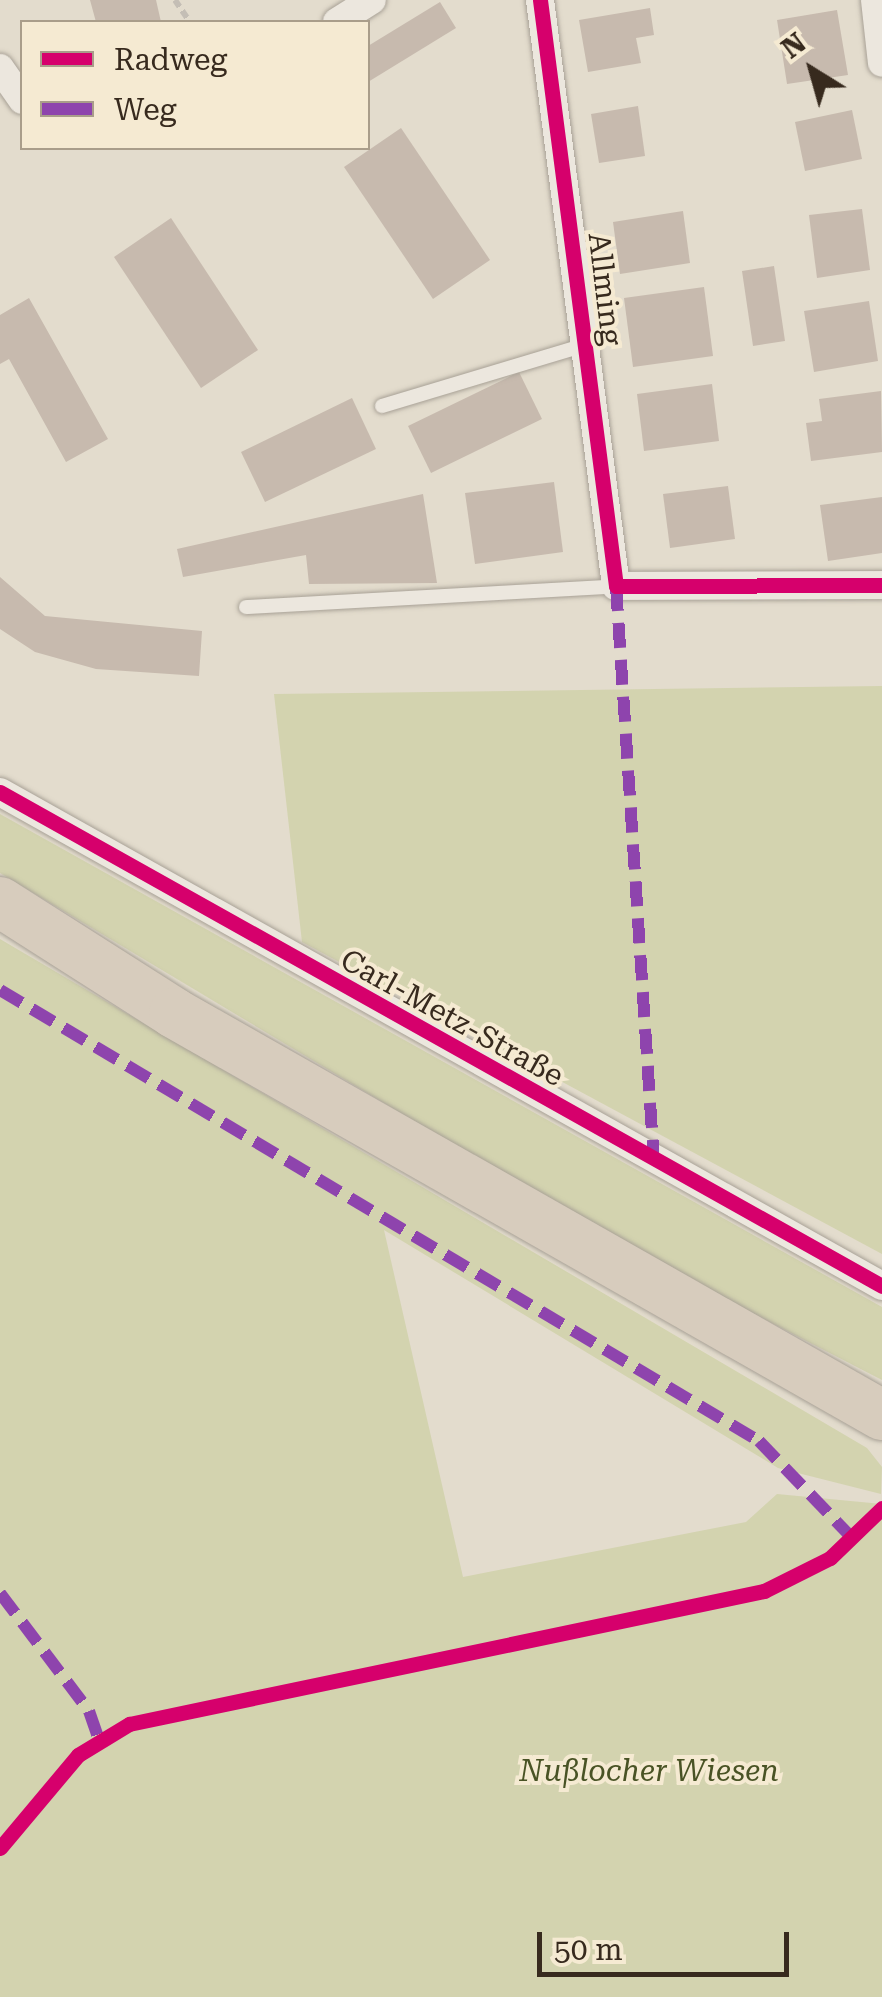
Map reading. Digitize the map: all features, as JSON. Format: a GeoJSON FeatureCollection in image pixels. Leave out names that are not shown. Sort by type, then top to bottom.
{"type":"FeatureCollection","features":[{"type":"Feature","properties":{"kind":"highway"},"geometry":{"type":"LineString","coordinates":[[0,902],[174,1013],[882,1414]]}},
{"type":"Feature","properties":{"kind":"street"},"geometry":{"type":"LineString","coordinates":[[340,20],[372,0]]}},
{"type":"Feature","properties":{"kind":"street","name":"Allming"},"geometry":{"type":"LineString","coordinates":[[540,0],[616,586]]}},
{"type":"Feature","properties":{"kind":"street"},"geometry":{"type":"LineString","coordinates":[[875,0],[882,63]]}},
{"type":"Feature","properties":{"kind":"street"},"geometry":{"type":"LineString","coordinates":[[0,68],[20,97]]}},
{"type":"Feature","properties":{"kind":"street"},"geometry":{"type":"LineString","coordinates":[[616,586],[882,586]]}},
{"type":"Feature","properties":{"kind":"street","name":"Carl-Metz-Straße"},"geometry":{"type":"LineString","coordinates":[[0,792],[882,1286]]}},
{"type":"Feature","properties":{"kind":"lane"},"geometry":{"type":"LineString","coordinates":[[382,406],[585,345]]}},
{"type":"Feature","properties":{"kind":"lane"},"geometry":{"type":"LineString","coordinates":[[246,607],[616,586]]}},
{"type":"Feature","properties":{"kind":"green space"},"geometry":{"type":"Polygon","coordinates":[[[882,686],[882,1254],[302,942],[274,694],[882,686]]]}},
{"type":"Feature","properties":{"kind":"green space"},"geometry":{"type":"Polygon","coordinates":[[[0,814],[882,1307],[882,1380],[621,1245],[0,873],[0,814]]]}},
{"type":"Feature","properties":{"kind":"green space","name":"Nußlocher Wiesen"},"geometry":{"type":"Polygon","coordinates":[[[0,939],[867,1448],[882,1467],[881,1494],[778,1468],[384,1230],[463,1577],[746,1522],[777,1494],[882,1504],[882,1997],[0,1997],[0,939]]]}},
{"type":"Feature","properties":{"kind":"building"},"geometry":{"type":"Polygon","coordinates":[[[90,0],[156,0],[161,20],[95,20],[90,0]]]}},
{"type":"Feature","properties":{"kind":"building"},"geometry":{"type":"Polygon","coordinates":[[[440,2],[456,28],[370,81],[370,45],[440,2]]]}},
{"type":"Feature","properties":{"kind":"building"},"geometry":{"type":"Polygon","coordinates":[[[650,8],[654,35],[636,38],[641,63],[588,72],[579,20],[650,8]]]}},
{"type":"Feature","properties":{"kind":"building"},"geometry":{"type":"Polygon","coordinates":[[[837,10],[848,75],[787,84],[777,20],[837,10]]]}},
{"type":"Feature","properties":{"kind":"building"},"geometry":{"type":"Polygon","coordinates":[[[638,106],[645,156],[599,163],[591,114],[638,106]]]}},
{"type":"Feature","properties":{"kind":"building"},"geometry":{"type":"Polygon","coordinates":[[[852,110],[862,159],[805,171],[795,122],[852,110]]]}},
{"type":"Feature","properties":{"kind":"building"},"geometry":{"type":"Polygon","coordinates":[[[401,128],[490,260],[433,299],[344,167],[401,128]]]}},
{"type":"Feature","properties":{"kind":"building"},"geometry":{"type":"Polygon","coordinates":[[[862,209],[870,270],[817,278],[809,215],[862,209]]]}},
{"type":"Feature","properties":{"kind":"building"},"geometry":{"type":"Polygon","coordinates":[[[683,211],[690,263],[620,274],[613,222],[683,211]]]}},
{"type":"Feature","properties":{"kind":"building"},"geometry":{"type":"Polygon","coordinates":[[[171,218],[258,350],[201,388],[114,257],[171,218]]]}},
{"type":"Feature","properties":{"kind":"building"},"geometry":{"type":"Polygon","coordinates":[[[774,266],[785,341],[753,346],[742,271],[774,266]]]}},
{"type":"Feature","properties":{"kind":"building"},"geometry":{"type":"Polygon","coordinates":[[[704,287],[713,356],[633,367],[624,298],[704,287]]]}},
{"type":"Feature","properties":{"kind":"building"},"geometry":{"type":"Polygon","coordinates":[[[29,298],[108,439],[66,462],[9,359],[0,364],[0,315],[29,298]]]}},
{"type":"Feature","properties":{"kind":"building"},"geometry":{"type":"Polygon","coordinates":[[[869,301],[878,361],[814,372],[804,311],[869,301]]]}},
{"type":"Feature","properties":{"kind":"building"},"geometry":{"type":"Polygon","coordinates":[[[519,372],[542,419],[431,473],[408,426],[519,372]]]}},
{"type":"Feature","properties":{"kind":"building"},"geometry":{"type":"Polygon","coordinates":[[[712,384],[719,441],[644,451],[637,394],[712,384]]]}},
{"type":"Feature","properties":{"kind":"building"},"geometry":{"type":"Polygon","coordinates":[[[881,391],[882,452],[811,461],[806,423],[822,421],[819,399],[881,391]]]}},
{"type":"Feature","properties":{"kind":"building"},"geometry":{"type":"Polygon","coordinates":[[[352,398],[376,449],[265,502],[241,452],[352,398]]]}},
{"type":"Feature","properties":{"kind":"building"},"geometry":{"type":"Polygon","coordinates":[[[554,482],[563,552],[475,564],[465,493],[554,482]]]}},
{"type":"Feature","properties":{"kind":"building"},"geometry":{"type":"Polygon","coordinates":[[[728,486],[735,539],[670,548],[663,494],[728,486]]]}},
{"type":"Feature","properties":{"kind":"building"},"geometry":{"type":"Polygon","coordinates":[[[423,494],[437,583],[309,584],[306,555],[183,577],[177,549],[423,494]]]}},
{"type":"Feature","properties":{"kind":"building"},"geometry":{"type":"Polygon","coordinates":[[[882,497],[882,553],[828,561],[820,505],[882,497]]]}},
{"type":"Feature","properties":{"kind":"building"},"geometry":{"type":"Polygon","coordinates":[[[0,577],[45,616],[202,631],[199,676],[96,669],[35,652],[0,629],[0,577]]]}},
{"type":"Feature","properties":{"kind":"marked path"},"geometry":{"type":"LineString","coordinates":[[616,586],[654,1162]]}},
{"type":"Feature","properties":{"kind":"marked path"},"geometry":{"type":"LineString","coordinates":[[0,990],[759,1441],[852,1538]]}},
{"type":"Feature","properties":{"kind":"marked path"},"geometry":{"type":"LineString","coordinates":[[0,1593],[89,1711],[99,1740]]}},
{"type":"Feature","properties":{"kind":"cycle path"},"geometry":{"type":"LineString","coordinates":[[540,0],[616,586],[882,585]]}},
{"type":"Feature","properties":{"kind":"cycle path"},"geometry":{"type":"LineString","coordinates":[[0,792],[882,1286]]}},
{"type":"Feature","properties":{"kind":"cycle path"},"geometry":{"type":"LineString","coordinates":[[0,1848],[78,1755],[129,1724],[764,1591],[830,1558],[882,1508]]}}]}
